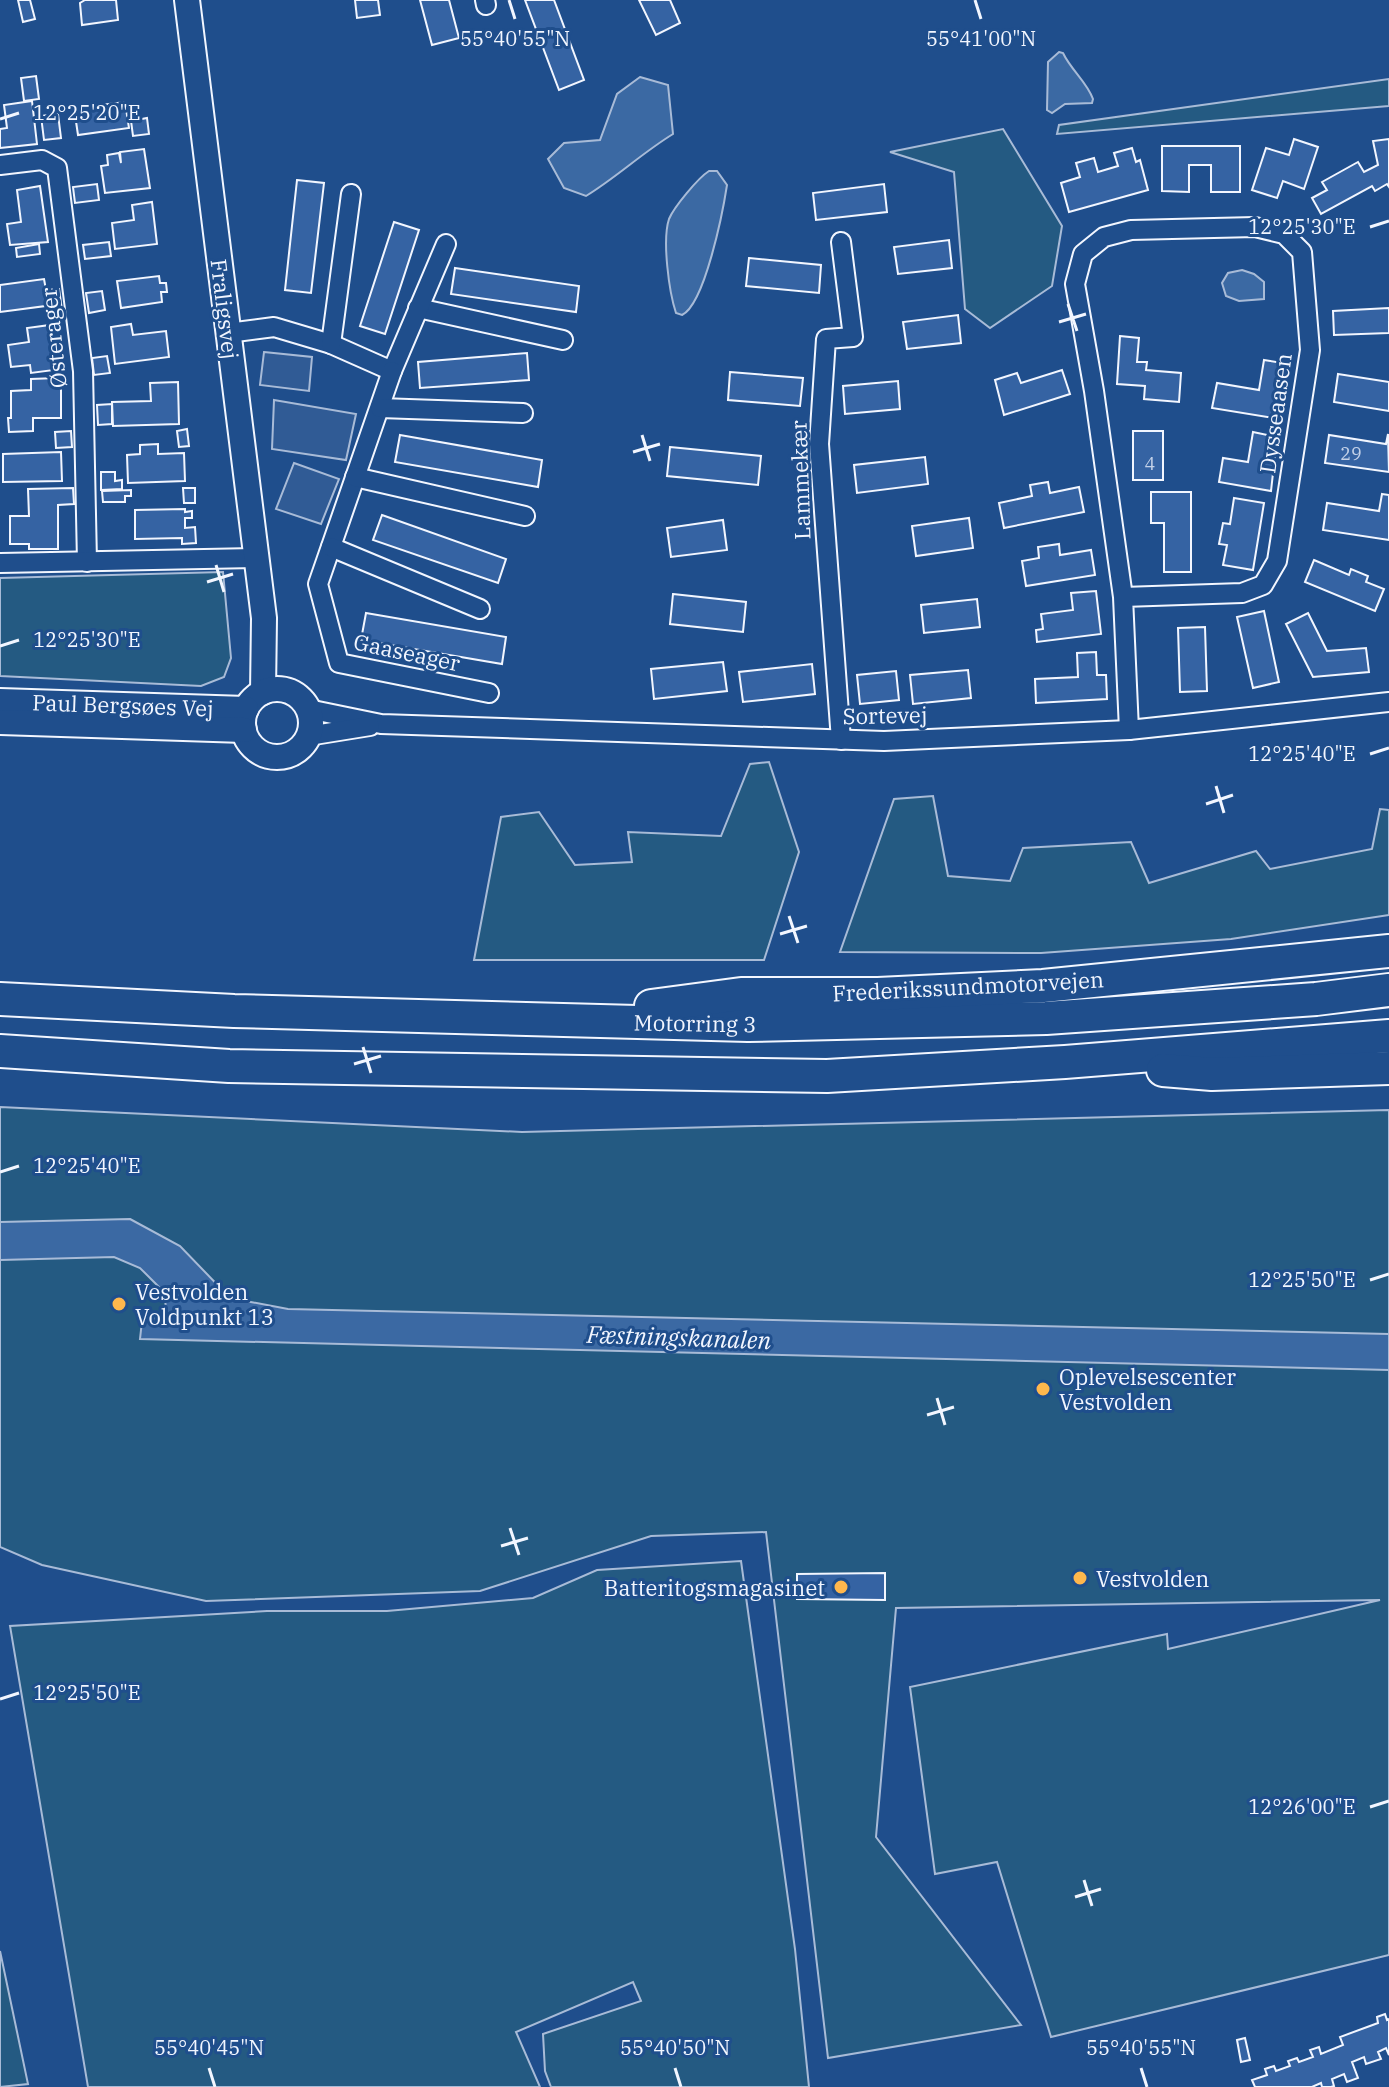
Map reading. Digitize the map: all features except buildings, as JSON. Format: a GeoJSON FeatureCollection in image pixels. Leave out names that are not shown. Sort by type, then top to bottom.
{"type":"FeatureCollection","features":[{"type":"Feature","properties":{"kind":"highway","name":"Frederikssundmotorvejen"},"geometry":{"type":"LineString","coordinates":[[547,1020],[741,994],[878,994],[1043,986],[1389,951]]}},
{"type":"Feature","properties":{"kind":"highway","name":"Motorring 3"},"geometry":{"type":"LineString","coordinates":[[0,999],[234,1011],[748,1025],[1046,1018],[1316,999],[1389,990]]}},
{"type":"Feature","properties":{"kind":"highway"},"geometry":{"type":"LineString","coordinates":[[0,1051],[229,1066],[827,1076],[1065,1062],[1389,1036]]}},
{"type":"Feature","properties":{"kind":"highway"},"geometry":{"type":"LineString","coordinates":[[1065,1062],[1212,1074],[1389,1068]]}},
{"type":"Feature","properties":{"kind":"street","name":"Fraligsvej"},"geometry":{"type":"LineString","coordinates":[[187,0],[255,558],[264,618],[288,691]]}},
{"type":"Feature","properties":{"kind":"street","name":"Østerager"},"geometry":{"type":"LineString","coordinates":[[0,165],[42,160],[57,168],[83,371],[87,562]]}},
{"type":"Feature","properties":{"kind":"street"},"geometry":{"type":"LineString","coordinates":[[331,344],[351,194]]}},
{"type":"Feature","properties":{"kind":"street","name":"Dysseaasen"},"geometry":{"type":"LineString","coordinates":[[1123,597],[1242,593],[1263,585],[1277,561],[1310,350],[1302,252],[1284,234],[1255,227],[1131,230],[1104,237],[1083,254],[1075,284],[1094,391],[1123,597],[1129,730]]}},
{"type":"Feature","properties":{"kind":"street","name":"Lammekær"},"geometry":{"type":"LineString","coordinates":[[841,242],[853,337],[826,339],[819,444],[841,740]]}},
{"type":"Feature","properties":{"kind":"street","name":"Gaaseager"},"geometry":{"type":"LineString","coordinates":[[446,244],[392,371],[318,584],[339,663],[489,693]]}},
{"type":"Feature","properties":{"kind":"street"},"geometry":{"type":"LineString","coordinates":[[418,308],[563,340]]}},
{"type":"Feature","properties":{"kind":"street"},"geometry":{"type":"LineString","coordinates":[[228,333],[274,327],[331,344],[392,371]]}},
{"type":"Feature","properties":{"kind":"street"},"geometry":{"type":"LineString","coordinates":[[380,408],[523,413]]}},
{"type":"Feature","properties":{"kind":"street"},"geometry":{"type":"LineString","coordinates":[[355,477],[525,516]]}},
{"type":"Feature","properties":{"kind":"street"},"geometry":{"type":"LineString","coordinates":[[331,547],[480,609]]}},
{"type":"Feature","properties":{"kind":"street"},"geometry":{"type":"LineString","coordinates":[[0,563],[255,558]]}},
{"type":"Feature","properties":{"kind":"street","name":"Fraligsvej"},"geometry":{"type":"LineString","coordinates":[[251,711],[264,618]]}},
{"type":"Feature","properties":{"kind":"street"},"geometry":{"type":"LineString","coordinates":[[280,689],[296,695],[308,709],[308,736],[294,752],[274,757],[255,748],[251,711],[280,689]]}},
{"type":"Feature","properties":{"kind":"street","name":"Paul Bergsøes Vej"},"geometry":{"type":"LineString","coordinates":[[0,701],[251,711]]}},
{"type":"Feature","properties":{"kind":"street","name":"Sortevej"},"geometry":{"type":"LineString","coordinates":[[308,709],[381,724],[884,741],[1129,730],[1389,702]]}},
{"type":"Feature","properties":{"kind":"street","name":"Paul Bergsøes Vej"},"geometry":{"type":"LineString","coordinates":[[0,722],[251,711]]}},
{"type":"Feature","properties":{"kind":"street","name":"Sortevej"},"geometry":{"type":"LineString","coordinates":[[308,736],[381,724]]}},
{"type":"Feature","properties":{"kind":"shaded area"},"geometry":{"type":"Polygon","coordinates":[[[1389,79],[1389,106],[1057,134],[1059,125],[1389,79]]]}},
{"type":"Feature","properties":{"kind":"shaded area"},"geometry":{"type":"Polygon","coordinates":[[[1003,129],[1062,226],[1052,286],[990,328],[965,309],[954,172],[890,152],[1003,129]]]}},
{"type":"Feature","properties":{"kind":"shaded area"},"geometry":{"type":"Polygon","coordinates":[[[264,352],[312,357],[309,391],[260,385],[264,352]]]}},
{"type":"Feature","properties":{"kind":"shaded area"},"geometry":{"type":"Polygon","coordinates":[[[274,400],[356,414],[346,460],[272,449],[274,400]]]}},
{"type":"Feature","properties":{"kind":"shaded area"},"geometry":{"type":"Polygon","coordinates":[[[294,463],[339,479],[321,524],[276,509],[294,463]]]}},
{"type":"Feature","properties":{"kind":"shaded area"},"geometry":{"type":"Polygon","coordinates":[[[223,572],[231,658],[224,677],[201,686],[0,676],[0,578],[223,572]]]}},
{"type":"Feature","properties":{"kind":"shaded area"},"geometry":{"type":"Polygon","coordinates":[[[769,762],[799,852],[764,960],[474,960],[501,817],[539,812],[575,865],[632,862],[628,832],[721,836],[750,764],[769,762]]]}},
{"type":"Feature","properties":{"kind":"shaded area"},"geometry":{"type":"Polygon","coordinates":[[[933,796],[948,876],[1010,881],[1023,848],[1131,842],[1149,883],[1256,851],[1270,869],[1372,849],[1380,809],[1389,810],[1389,915],[1231,939],[1041,953],[840,952],[894,799],[933,796]]]}},
{"type":"Feature","properties":{"kind":"shaded area","name":"Vestvolden"},"geometry":{"type":"Polygon","coordinates":[[[0,1107],[522,1132],[1389,1110],[1389,1955],[1051,2037],[997,1862],[935,1874],[910,1687],[1167,1634],[1168,1649],[1380,1600],[896,1608],[876,1837],[1021,2025],[828,2058],[766,1532],[651,1536],[480,1591],[206,1601],[42,1565],[0,1547],[0,1107]]]}},
{"type":"Feature","properties":{"kind":"shaded area"},"geometry":{"type":"Polygon","coordinates":[[[741,1561],[795,1949],[809,2087],[551,2087],[545,2071],[543,2034],[641,2001],[633,1982],[516,2032],[540,2087],[88,2087],[10,1626],[267,1611],[387,1611],[533,1598],[597,1570],[741,1561]]]}},
{"type":"Feature","properties":{"kind":"shaded area"},"geometry":{"type":"Polygon","coordinates":[[[0,1951],[28,2084],[0,2087],[0,1951]]]}},
{"type":"Feature","properties":{"kind":"water"},"geometry":{"type":"Polygon","coordinates":[[[1059,52],[1063,53],[1093,99],[1092,103],[1065,104],[1052,113],[1047,110],[1048,62],[1059,52]]]}},
{"type":"Feature","properties":{"kind":"water"},"geometry":{"type":"Polygon","coordinates":[[[640,77],[668,85],[673,134],[586,196],[564,188],[548,159],[564,143],[600,140],[617,94],[640,77]]]}},
{"type":"Feature","properties":{"kind":"water"},"geometry":{"type":"Polygon","coordinates":[[[709,171],[717,171],[727,185],[725,198],[705,276],[698,294],[682,315],[676,313],[671,292],[666,252],[667,228],[681,200],[709,171]]]}},
{"type":"Feature","properties":{"kind":"water"},"geometry":{"type":"Polygon","coordinates":[[[1242,270],[1264,282],[1264,299],[1239,301],[1226,296],[1222,283],[1228,273],[1242,270]]]}},
{"type":"Feature","properties":{"kind":"water","name":"Fæstningskanalen"},"geometry":{"type":"Polygon","coordinates":[[[130,1219],[180,1246],[230,1298],[288,1309],[1389,1334],[1389,1370],[140,1339],[142,1321],[166,1316],[165,1293],[140,1268],[114,1257],[0,1260],[0,1222],[130,1219]]]}},
{"type":"Feature","properties":{"kind":"place","name":"Vestvolden Voldpunkt 13"},"geometry":{"type":"Point","coordinates":[119,1304]}},
{"type":"Feature","properties":{"kind":"place","name":"Oplevelsescenter Vestvolden"},"geometry":{"type":"Point","coordinates":[1043,1389]}},
{"type":"Feature","properties":{"kind":"place","name":"Vestvolden"},"geometry":{"type":"Point","coordinates":[1080,1578]}},
{"type":"Feature","properties":{"kind":"place","name":"Batteritogsmagasinet"},"geometry":{"type":"Point","coordinates":[841,1587]}}]}
